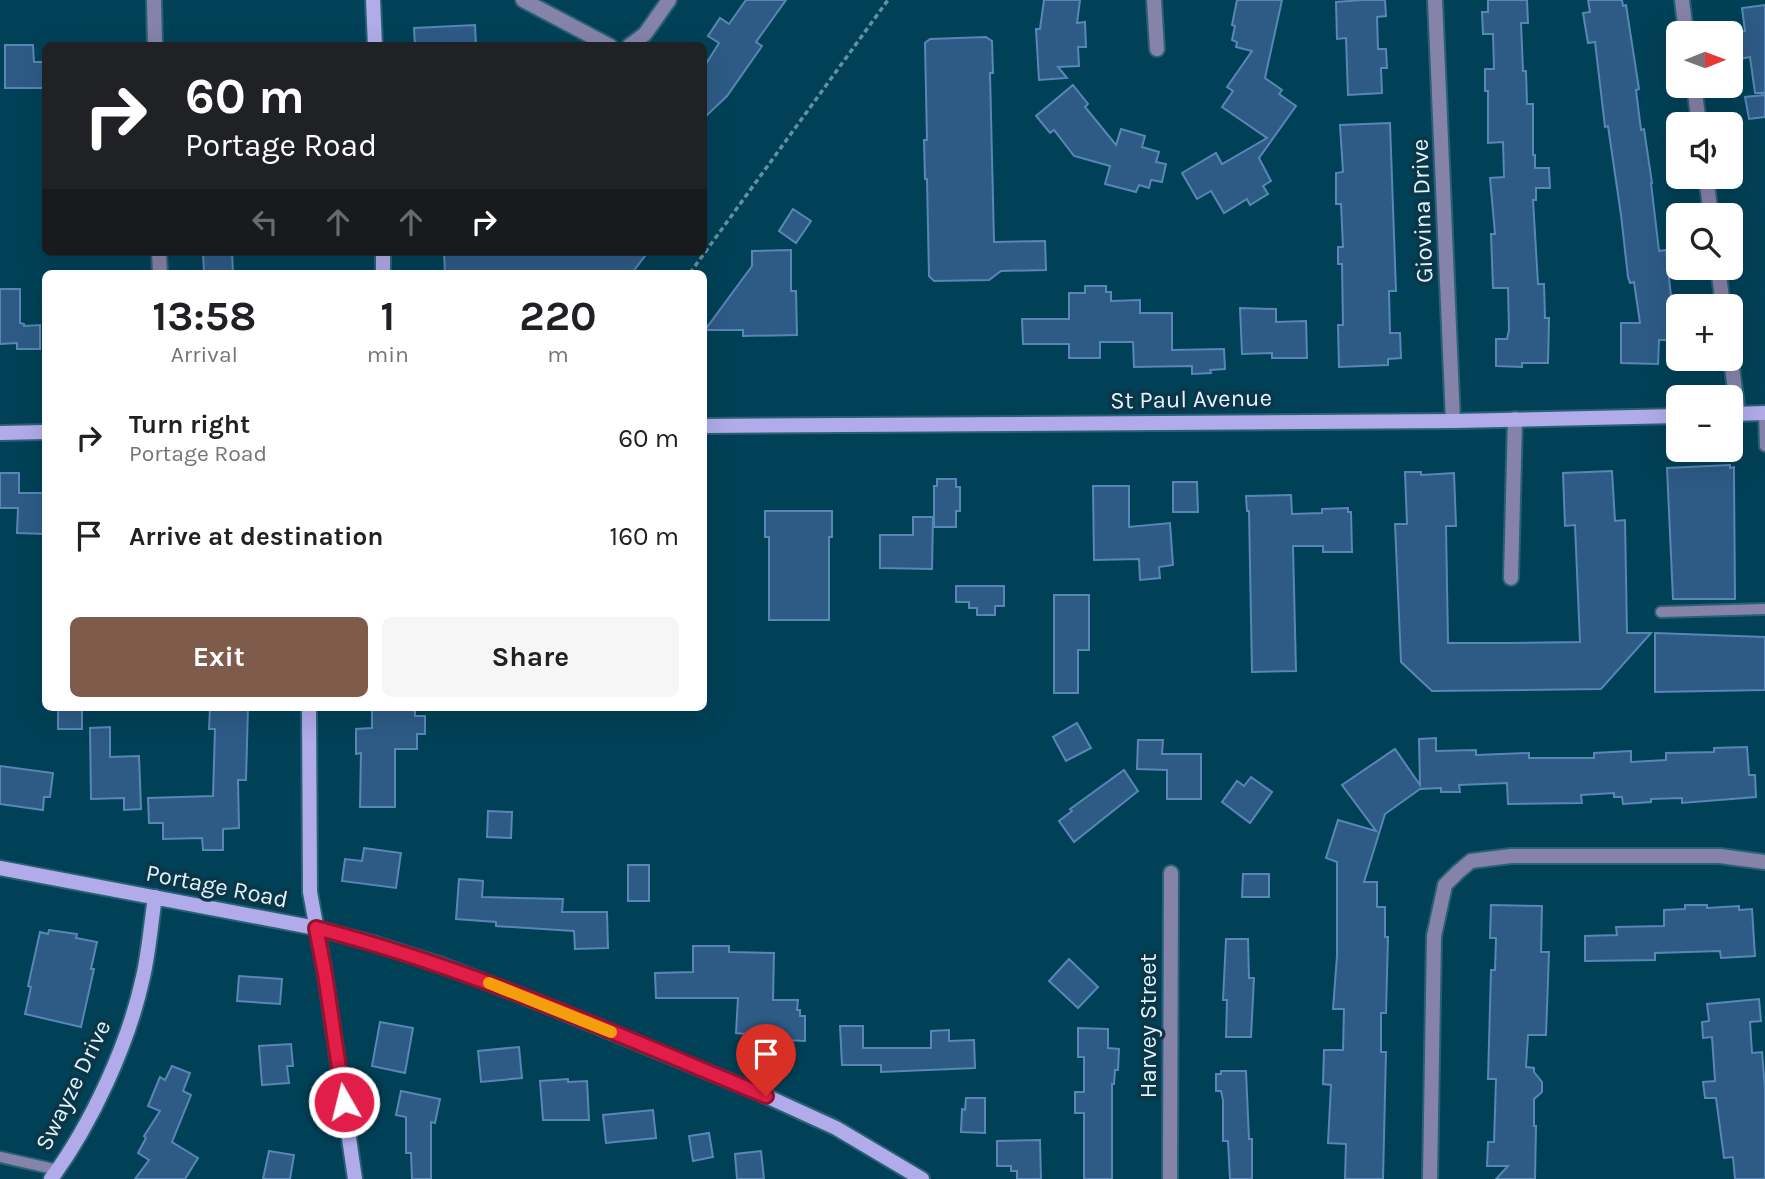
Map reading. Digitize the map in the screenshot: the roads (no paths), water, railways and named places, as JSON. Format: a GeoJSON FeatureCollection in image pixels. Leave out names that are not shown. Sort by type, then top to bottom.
{"type":"FeatureCollection","features":[{"type":"Feature","properties":{"kind":"street"},"geometry":{"type":"LineString","coordinates":[[154,0],[155,42]]}},
{"type":"Feature","properties":{"kind":"street"},"geometry":{"type":"LineString","coordinates":[[373,0],[375,42]]}},
{"type":"Feature","properties":{"kind":"street"},"geometry":{"type":"LineString","coordinates":[[523,0],[602,42]]}},
{"type":"Feature","properties":{"kind":"street"},"geometry":{"type":"LineString","coordinates":[[635,42],[645,34],[669,0]]}},
{"type":"Feature","properties":{"kind":"street"},"geometry":{"type":"LineString","coordinates":[[1154,0],[1157,49]]}},
{"type":"Feature","properties":{"kind":"street","name":"Giovina Drive"},"geometry":{"type":"LineString","coordinates":[[1435,0],[1453,421]]}},
{"type":"Feature","properties":{"kind":"street"},"geometry":{"type":"LineString","coordinates":[[1682,0],[1685,21]]}},
{"type":"Feature","properties":{"kind":"street"},"geometry":{"type":"LineString","coordinates":[[1743,414],[1765,413]]}},
{"type":"Feature","properties":{"kind":"street","name":"St Paul Avenue"},"geometry":{"type":"LineString","coordinates":[[707,426],[1453,421],[1666,416]]}},
{"type":"Feature","properties":{"kind":"street"},"geometry":{"type":"LineString","coordinates":[[1511,578],[1515,419]]}},
{"type":"Feature","properties":{"kind":"street"},"geometry":{"type":"LineString","coordinates":[[0,433],[42,432]]}},
{"type":"Feature","properties":{"kind":"street"},"geometry":{"type":"LineString","coordinates":[[309,711],[310,892],[325,974],[355,1179]]}},
{"type":"Feature","properties":{"kind":"street"},"geometry":{"type":"LineString","coordinates":[[1430,1179],[1434,936],[1446,885],[1458,872],[1471,860],[1511,856],[1720,856],[1765,862]]}},
{"type":"Feature","properties":{"kind":"street","name":"Portage Road"},"geometry":{"type":"LineString","coordinates":[[0,868],[316,928],[439,964],[704,1070],[836,1128],[922,1179]]}},
{"type":"Feature","properties":{"kind":"street","name":"Harvey Street"},"geometry":{"type":"LineString","coordinates":[[1170,1179],[1171,873]]}},
{"type":"Feature","properties":{"kind":"street","name":"Swayze Drive"},"geometry":{"type":"LineString","coordinates":[[55,1175],[89,1118],[121,1049],[143,978],[155,897]]}},
{"type":"Feature","properties":{"kind":"lane"},"geometry":{"type":"LineString","coordinates":[[1765,413],[1765,446]]}},
{"type":"Feature","properties":{"kind":"lane"},"geometry":{"type":"LineString","coordinates":[[1661,612],[1765,609]]}},
{"type":"Feature","properties":{"kind":"lane"},"geometry":{"type":"LineString","coordinates":[[0,1157],[55,1175]]}}]}
